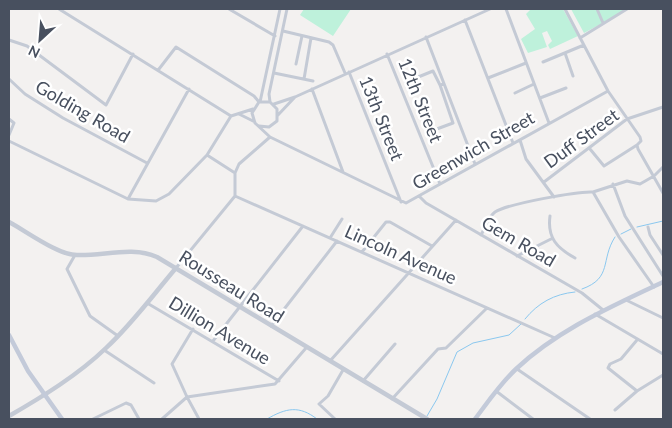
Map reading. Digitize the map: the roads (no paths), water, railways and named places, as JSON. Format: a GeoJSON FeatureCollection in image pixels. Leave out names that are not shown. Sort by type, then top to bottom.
{"type":"FeatureCollection","features":[{"type":"Feature","properties":{"kind":"main road"},"geometry":{"type":"LineString","coordinates":[[475,419],[496,391],[517,369],[555,338],[595,314],[663,282]]}},
{"type":"Feature","properties":{"kind":"main road"},"geometry":{"type":"LineString","coordinates":[[9,336],[44,396],[62,419]]}},
{"type":"Feature","properties":{"kind":"street"},"geometry":{"type":"LineString","coordinates":[[59,9],[231,116]]}},
{"type":"Feature","properties":{"kind":"street"},"geometry":{"type":"LineString","coordinates":[[229,9],[274,36]]}},
{"type":"Feature","properties":{"kind":"street"},"geometry":{"type":"LineString","coordinates":[[276,121],[269,127],[257,124],[252,116],[253,109],[259,102],[280,9]]}},
{"type":"Feature","properties":{"kind":"street"},"geometry":{"type":"LineString","coordinates":[[270,102],[269,94],[287,9]]}},
{"type":"Feature","properties":{"kind":"street"},"geometry":{"type":"LineString","coordinates":[[475,9],[478,14]]}},
{"type":"Feature","properties":{"kind":"street"},"geometry":{"type":"LineString","coordinates":[[274,104],[295,97],[344,73],[490,9]]}},
{"type":"Feature","properties":{"kind":"street"},"geometry":{"type":"LineString","coordinates":[[506,9],[549,123]]}},
{"type":"Feature","properties":{"kind":"street"},"geometry":{"type":"LineString","coordinates":[[565,9],[608,91],[641,140],[637,145],[605,166],[590,149]]}},
{"type":"Feature","properties":{"kind":"street"},"geometry":{"type":"LineString","coordinates":[[598,9],[603,23]]}},
{"type":"Feature","properties":{"kind":"street"},"geometry":{"type":"LineString","coordinates":[[580,38],[627,9]]}},
{"type":"Feature","properties":{"kind":"street"},"geometry":{"type":"LineString","coordinates":[[465,20],[513,143]]}},
{"type":"Feature","properties":{"kind":"street"},"geometry":{"type":"LineString","coordinates":[[283,31],[334,45],[344,73]]}},
{"type":"Feature","properties":{"kind":"street"},"geometry":{"type":"LineString","coordinates":[[296,64],[302,36]]}},
{"type":"Feature","properties":{"kind":"street"},"geometry":{"type":"LineString","coordinates":[[426,37],[453,123],[426,134]]}},
{"type":"Feature","properties":{"kind":"street"},"geometry":{"type":"LineString","coordinates":[[304,79],[311,38]]}},
{"type":"Feature","properties":{"kind":"street"},"geometry":{"type":"LineString","coordinates":[[9,40],[27,46],[106,105],[133,54]]}},
{"type":"Feature","properties":{"kind":"street"},"geometry":{"type":"LineString","coordinates":[[543,62],[584,45]]}},
{"type":"Feature","properties":{"kind":"street"},"geometry":{"type":"LineString","coordinates":[[159,70],[176,47],[254,96],[259,102]]}},
{"type":"Feature","properties":{"kind":"street"},"geometry":{"type":"LineString","coordinates":[[565,53],[573,76]]}},
{"type":"Feature","properties":{"kind":"street","name":"12th Street"},"geometry":{"type":"LineString","coordinates":[[387,54],[440,184]]}},
{"type":"Feature","properties":{"kind":"street"},"geometry":{"type":"LineString","coordinates":[[488,78],[526,63]]}},
{"type":"Feature","properties":{"kind":"street"},"geometry":{"type":"LineString","coordinates":[[406,82],[432,71],[442,84],[475,164]]}},
{"type":"Feature","properties":{"kind":"street","name":"13th Street"},"geometry":{"type":"LineString","coordinates":[[349,72],[401,203]]}},
{"type":"Feature","properties":{"kind":"street"},"geometry":{"type":"LineString","coordinates":[[274,73],[313,81]]}},
{"type":"Feature","properties":{"kind":"street","name":"Golding Road"},"geometry":{"type":"LineString","coordinates":[[9,78],[25,94],[63,118],[147,163]]}},
{"type":"Feature","properties":{"kind":"street"},"geometry":{"type":"LineString","coordinates":[[515,92],[534,84]]}},
{"type":"Feature","properties":{"kind":"street"},"geometry":{"type":"LineString","coordinates":[[540,98],[566,88]]}},
{"type":"Feature","properties":{"kind":"street"},"geometry":{"type":"LineString","coordinates":[[128,199],[189,89]]}},
{"type":"Feature","properties":{"kind":"street"},"geometry":{"type":"LineString","coordinates":[[312,89],[343,172]]}},
{"type":"Feature","properties":{"kind":"street","name":"Greenwich Street"},"geometry":{"type":"LineString","coordinates":[[236,113],[257,124],[270,136],[401,203],[420,197],[475,164],[608,91]]}},
{"type":"Feature","properties":{"kind":"street"},"geometry":{"type":"LineString","coordinates":[[9,416],[44,396],[104,350],[118,336],[235,196],[235,173],[240,164],[270,136],[278,115],[295,97]]}},
{"type":"Feature","properties":{"kind":"street"},"geometry":{"type":"LineString","coordinates":[[259,102],[274,104],[278,115]]}},
{"type":"Feature","properties":{"kind":"street","name":"Duff Street"},"geometry":{"type":"LineString","coordinates":[[544,182],[627,120],[663,107]]}},
{"type":"Feature","properties":{"kind":"street"},"geometry":{"type":"LineString","coordinates":[[9,141],[128,199],[156,201],[169,194],[207,156],[231,116],[253,109]]}},
{"type":"Feature","properties":{"kind":"street"},"geometry":{"type":"LineString","coordinates":[[9,119],[14,123],[9,135]]}},
{"type":"Feature","properties":{"kind":"street"},"geometry":{"type":"LineString","coordinates":[[520,140],[526,159],[554,197]]}},
{"type":"Feature","properties":{"kind":"street"},"geometry":{"type":"LineString","coordinates":[[637,145],[663,193]]}},
{"type":"Feature","properties":{"kind":"street"},"geometry":{"type":"LineString","coordinates":[[207,156],[235,173]]}},
{"type":"Feature","properties":{"kind":"street"},"geometry":{"type":"LineString","coordinates":[[481,235],[496,212],[577,191],[593,192],[612,184],[627,181],[636,185],[654,176],[663,167]]}},
{"type":"Feature","properties":{"kind":"street"},"geometry":{"type":"LineString","coordinates":[[612,184],[625,216],[663,276]]}},
{"type":"Feature","properties":{"kind":"street"},"geometry":{"type":"LineString","coordinates":[[593,192],[619,237],[654,287]]}},
{"type":"Feature","properties":{"kind":"street","name":"Lincoln Avenue"},"geometry":{"type":"LineString","coordinates":[[235,196],[555,338]]}},
{"type":"Feature","properties":{"kind":"street","name":"Gem Road"},"geometry":{"type":"LineString","coordinates":[[420,197],[422,201],[582,293],[603,310]]}},
{"type":"Feature","properties":{"kind":"street"},"geometry":{"type":"LineString","coordinates":[[550,216],[548,226],[551,239],[562,250],[575,258]]}},
{"type":"Feature","properties":{"kind":"street"},"geometry":{"type":"LineString","coordinates":[[330,238],[342,219]]}},
{"type":"Feature","properties":{"kind":"street"},"geometry":{"type":"LineString","coordinates":[[329,362],[456,220]]}},
{"type":"Feature","properties":{"kind":"street","name":"Rousseau Road"},"geometry":{"type":"LineString","coordinates":[[9,222],[59,250],[75,255],[140,252],[157,257],[362,382],[426,418]]}},
{"type":"Feature","properties":{"kind":"street"},"geometry":{"type":"LineString","coordinates":[[362,252],[386,222],[390,222],[432,246]]}},
{"type":"Feature","properties":{"kind":"street"},"geometry":{"type":"LineString","coordinates":[[213,341],[303,226]]}},
{"type":"Feature","properties":{"kind":"street"},"geometry":{"type":"LineString","coordinates":[[648,227],[650,235],[663,255]]}},
{"type":"Feature","properties":{"kind":"street"},"geometry":{"type":"LineString","coordinates":[[517,256],[551,239]]}},
{"type":"Feature","properties":{"kind":"street"},"geometry":{"type":"LineString","coordinates":[[271,326],[338,241]]}},
{"type":"Feature","properties":{"kind":"street"},"geometry":{"type":"LineString","coordinates":[[75,255],[67,269],[90,316],[118,336]]}},
{"type":"Feature","properties":{"kind":"street"},"geometry":{"type":"LineString","coordinates":[[625,299],[663,318]]}},
{"type":"Feature","properties":{"kind":"street","name":"Dillion Avenue"},"geometry":{"type":"LineString","coordinates":[[146,303],[279,381]]}},
{"type":"Feature","properties":{"kind":"street"},"geometry":{"type":"LineString","coordinates":[[392,399],[438,349],[446,348],[487,308]]}},
{"type":"Feature","properties":{"kind":"street"},"geometry":{"type":"LineString","coordinates":[[595,314],[663,354]]}},
{"type":"Feature","properties":{"kind":"street"},"geometry":{"type":"LineString","coordinates":[[193,330],[172,364],[186,398],[199,419]]}},
{"type":"Feature","properties":{"kind":"street"},"geometry":{"type":"LineString","coordinates":[[637,340],[620,359],[610,364],[608,368],[637,390]]}},
{"type":"Feature","properties":{"kind":"street"},"geometry":{"type":"LineString","coordinates":[[362,382],[395,344]]}},
{"type":"Feature","properties":{"kind":"street"},"geometry":{"type":"LineString","coordinates":[[162,419],[186,398],[275,384],[306,348]]}},
{"type":"Feature","properties":{"kind":"street"},"geometry":{"type":"LineString","coordinates":[[104,350],[154,383]]}},
{"type":"Feature","properties":{"kind":"street"},"geometry":{"type":"LineString","coordinates":[[517,369],[590,419]]}},
{"type":"Feature","properties":{"kind":"street"},"geometry":{"type":"LineString","coordinates":[[335,419],[319,404],[328,396],[343,370]]}},
{"type":"Feature","properties":{"kind":"street"},"geometry":{"type":"LineString","coordinates":[[615,410],[637,390],[663,375]]}},
{"type":"Feature","properties":{"kind":"street"},"geometry":{"type":"LineString","coordinates":[[496,391],[532,419]]}},
{"type":"Feature","properties":{"kind":"street"},"geometry":{"type":"LineString","coordinates":[[93,419],[126,403],[131,405],[139,419]]}},
{"type":"Feature","properties":{"kind":"waterway"},"geometry":{"type":"LineString","coordinates":[[637,227],[663,221]]}},
{"type":"Feature","properties":{"kind":"waterway"},"geometry":{"type":"LineString","coordinates":[[621,234],[631,229]]}},
{"type":"Feature","properties":{"kind":"waterway"},"geometry":{"type":"LineString","coordinates":[[582,289],[592,285],[602,274],[615,237]]}},
{"type":"Feature","properties":{"kind":"waterway"},"geometry":{"type":"LineString","coordinates":[[525,319],[535,308],[547,300],[575,292]]}},
{"type":"Feature","properties":{"kind":"waterway"},"geometry":{"type":"LineString","coordinates":[[427,416],[437,399],[457,352],[473,343],[509,335],[521,324]]}},
{"type":"Feature","properties":{"kind":"waterway"},"geometry":{"type":"LineString","coordinates":[[267,419],[286,410],[298,410],[317,419]]}}]}
